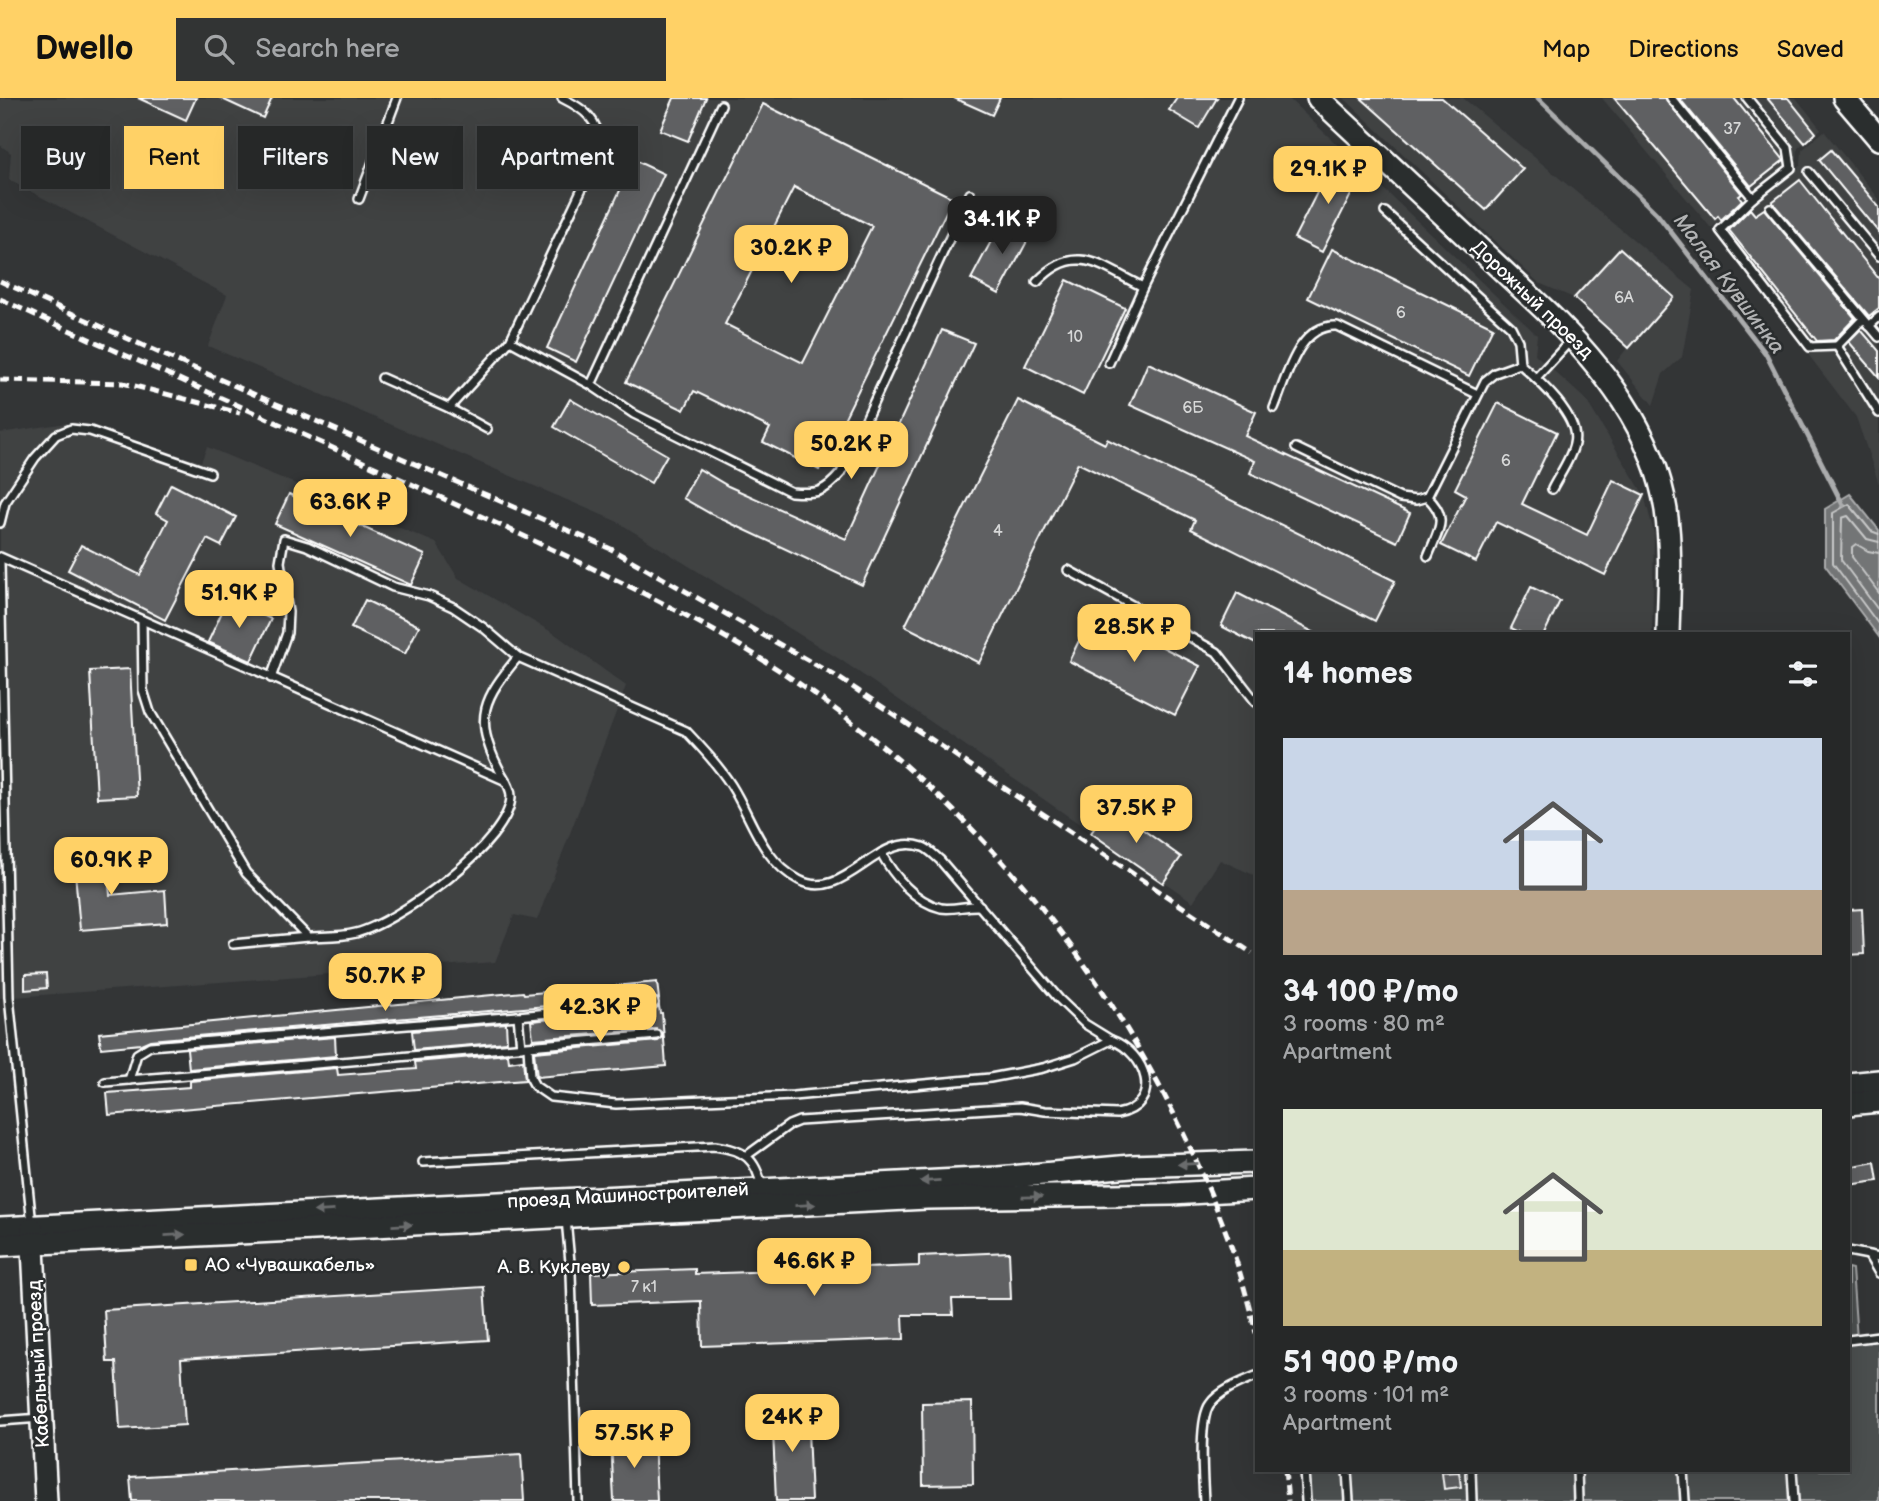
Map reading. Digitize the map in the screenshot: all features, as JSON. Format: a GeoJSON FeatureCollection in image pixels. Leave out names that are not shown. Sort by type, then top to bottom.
{"type":"FeatureCollection","features":[{"type":"Feature","properties":{"kind":"main road","name":"Дорожный проезд"},"geometry":{"type":"LineString","coordinates":[[1318,98],[1454,220],[1574,337],[1605,373],[1631,414],[1653,463],[1665,508],[1670,555],[1668,632]]}},
{"type":"Feature","properties":{"kind":"main road"},"geometry":{"type":"LineString","coordinates":[[1844,98],[1879,139]]}},
{"type":"Feature","properties":{"kind":"main road"},"geometry":{"type":"LineString","coordinates":[[1850,1084],[1879,1081]]}},
{"type":"Feature","properties":{"kind":"main road"},"geometry":{"type":"LineString","coordinates":[[1850,1104],[1879,1101]]}},
{"type":"Feature","properties":{"kind":"main road","name":"проезд Машиностроителей"},"geometry":{"type":"LineString","coordinates":[[0,1228],[33,1234],[762,1198],[1131,1167],[1255,1162]]}},
{"type":"Feature","properties":{"kind":"main road","name":"проезд Машиностроителей"},"geometry":{"type":"LineString","coordinates":[[762,1198],[1147,1195],[1255,1189]]}},
{"type":"Feature","properties":{"kind":"main road","name":"проезд Машиностроителей"},"geometry":{"type":"LineString","coordinates":[[0,1244],[33,1234]]}},
{"type":"Feature","properties":{"kind":"main road","name":"Кабельный проезд"},"geometry":{"type":"LineString","coordinates":[[33,1234],[46,1501]]}},
{"type":"Feature","properties":{"kind":"lane"},"geometry":{"type":"LineString","coordinates":[[359,199],[397,98]]}},
{"type":"Feature","properties":{"kind":"lane"},"geometry":{"type":"LineString","coordinates":[[449,408],[510,341],[601,146],[598,126],[581,108],[562,98]]}},
{"type":"Feature","properties":{"kind":"lane"},"geometry":{"type":"LineString","coordinates":[[1109,363],[1143,287],[1238,98]]}},
{"type":"Feature","properties":{"kind":"lane"},"geometry":{"type":"LineString","coordinates":[[1671,98],[1754,198]]}},
{"type":"Feature","properties":{"kind":"lane"},"geometry":{"type":"LineString","coordinates":[[1746,98],[1788,148],[1791,168],[1720,230],[1810,347],[1837,346],[1866,322],[1879,317]]}},
{"type":"Feature","properties":{"kind":"lane"},"geometry":{"type":"LineString","coordinates":[[591,385],[721,105]]}},
{"type":"Feature","properties":{"kind":"lane"},"geometry":{"type":"LineString","coordinates":[[1810,172],[1879,256]]}},
{"type":"Feature","properties":{"kind":"lane"},"geometry":{"type":"LineString","coordinates":[[510,341],[591,385],[634,414],[791,492],[814,494],[829,487],[841,474],[970,194]]}},
{"type":"Feature","properties":{"kind":"lane"},"geometry":{"type":"LineString","coordinates":[[1770,208],[1879,337]]}},
{"type":"Feature","properties":{"kind":"lane"},"geometry":{"type":"LineString","coordinates":[[1385,212],[1511,327],[1518,341],[1520,364],[1536,377],[1568,415],[1574,430],[1574,444],[1552,489]]}},
{"type":"Feature","properties":{"kind":"lane"},"geometry":{"type":"LineString","coordinates":[[1037,282],[1055,265],[1074,259],[1089,261],[1143,287]]}},
{"type":"Feature","properties":{"kind":"lane"},"geometry":{"type":"LineString","coordinates":[[1275,408],[1297,353],[1305,341],[1328,326],[1337,327],[1477,394]]}},
{"type":"Feature","properties":{"kind":"lane"},"geometry":{"type":"LineString","coordinates":[[1536,377],[1574,337]]}},
{"type":"Feature","properties":{"kind":"lane"},"geometry":{"type":"LineString","coordinates":[[1837,346],[1879,413]]}},
{"type":"Feature","properties":{"kind":"lane"},"geometry":{"type":"LineString","coordinates":[[1296,448],[1400,498],[1416,500],[1427,497],[1485,381],[1495,373],[1520,364]]}},
{"type":"Feature","properties":{"kind":"lane"},"geometry":{"type":"LineString","coordinates":[[382,377],[487,429]]}},
{"type":"Feature","properties":{"kind":"lane"},"geometry":{"type":"LineString","coordinates":[[0,523],[5,503],[35,458],[56,435],[71,429],[90,431],[210,473]]}},
{"type":"Feature","properties":{"kind":"lane"},"geometry":{"type":"LineString","coordinates":[[1427,497],[1436,505],[1441,516],[1440,527],[1427,556]]}},
{"type":"Feature","properties":{"kind":"lane"},"geometry":{"type":"LineString","coordinates":[[271,678],[287,633],[288,612],[280,562],[284,539],[307,546],[393,587],[429,596],[453,607],[484,628],[518,657],[686,731],[706,751],[731,786],[760,843],[780,867],[801,881],[823,884],[844,878],[881,853],[906,844],[924,847],[940,860],[1059,999],[1085,1024],[1129,1050],[1137,1059],[1144,1076],[1143,1101],[1129,1112],[1117,1114],[1045,1111],[1020,1107],[799,1121],[789,1125],[746,1156]]}},
{"type":"Feature","properties":{"kind":"lane"},"geometry":{"type":"LineString","coordinates":[[0,557],[504,779]]}},
{"type":"Feature","properties":{"kind":"lane"},"geometry":{"type":"LineString","coordinates":[[0,562],[3,863],[9,998],[33,1234]]}},
{"type":"Feature","properties":{"kind":"lane"},"geometry":{"type":"LineString","coordinates":[[1068,570],[1217,652],[1255,701]]}},
{"type":"Feature","properties":{"kind":"lane"},"geometry":{"type":"LineString","coordinates":[[142,620],[143,690],[150,712],[246,873],[308,937]]}},
{"type":"Feature","properties":{"kind":"lane"},"geometry":{"type":"LineString","coordinates":[[233,944],[355,934],[424,897],[473,858],[505,821],[511,797],[509,787],[491,755],[483,727],[485,705],[497,682],[518,657]]}},
{"type":"Feature","properties":{"kind":"lane"},"geometry":{"type":"LineString","coordinates":[[881,853],[897,877],[924,900],[940,908],[980,906]]}},
{"type":"Feature","properties":{"kind":"lane"},"geometry":{"type":"LineString","coordinates":[[129,1080],[137,1054],[150,1046],[654,1003]]}},
{"type":"Feature","properties":{"kind":"lane"},"geometry":{"type":"LineString","coordinates":[[518,1016],[530,1077],[535,1086],[551,1097],[616,1104],[793,1096],[990,1078],[1043,1069],[1075,1058],[1111,1040]]}},
{"type":"Feature","properties":{"kind":"lane"},"geometry":{"type":"LineString","coordinates":[[105,1082],[657,1035]]}},
{"type":"Feature","properties":{"kind":"lane"},"geometry":{"type":"LineString","coordinates":[[423,1162],[715,1146],[734,1148],[746,1156],[759,1176],[762,1198]]}},
{"type":"Feature","properties":{"kind":"lane"},"geometry":{"type":"LineString","coordinates":[[564,1208],[570,1260],[578,1501]]}},
{"type":"Feature","properties":{"kind":"lane"},"geometry":{"type":"LineString","coordinates":[[1850,1251],[1879,1257]]}},
{"type":"Feature","properties":{"kind":"lane"},"geometry":{"type":"LineString","coordinates":[[1869,1256],[1879,1273]]}},
{"type":"Feature","properties":{"kind":"lane"},"geometry":{"type":"LineString","coordinates":[[1850,1340],[1879,1336]]}},
{"type":"Feature","properties":{"kind":"lane"},"geometry":{"type":"LineString","coordinates":[[1204,1501],[1201,1456],[1207,1409],[1212,1401],[1239,1383],[1255,1376]]}},
{"type":"Feature","properties":{"kind":"lane"},"geometry":{"type":"LineString","coordinates":[[0,1421],[41,1418]]}},
{"type":"Feature","properties":{"kind":"lane"},"geometry":{"type":"LineString","coordinates":[[1304,1472],[1306,1501]]}},
{"type":"Feature","properties":{"kind":"lane"},"geometry":{"type":"LineString","coordinates":[[1348,1472],[1349,1501]]}},
{"type":"Feature","properties":{"kind":"lane"},"geometry":{"type":"LineString","coordinates":[[1471,1472],[1472,1501]]}},
{"type":"Feature","properties":{"kind":"lane"},"geometry":{"type":"LineString","coordinates":[[1577,1472],[1578,1501]]}},
{"type":"Feature","properties":{"kind":"lane"},"geometry":{"type":"LineString","coordinates":[[1683,1472],[1685,1501]]}},
{"type":"Feature","properties":{"kind":"lane"},"geometry":{"type":"LineString","coordinates":[[1792,1472],[1794,1501]]}},
{"type":"Feature","properties":{"kind":"shaded area"},"geometry":{"type":"Polygon","coordinates":[[[0,98],[1288,98],[1537,335],[1535,354],[1586,400],[1644,495],[1654,533],[1652,632],[1255,632],[1255,876],[1220,860],[1193,902],[841,660],[616,521],[208,346],[227,295],[26,189],[110,189],[110,126],[21,126],[21,186],[9,180],[11,153],[0,145],[0,98]]]}},
{"type":"Feature","properties":{"kind":"shaded area"},"geometry":{"type":"Polygon","coordinates":[[[1344,98],[1463,98],[1694,290],[1682,357],[1663,374],[1653,405],[1617,361],[1628,347],[1574,298],[1539,283],[1344,98]]]}},
{"type":"Feature","properties":{"kind":"shaded area"},"geometry":{"type":"Polygon","coordinates":[[[1602,98],[1796,98],[1821,129],[1798,148],[1797,158],[1711,228],[1602,98]]]}},
{"type":"Feature","properties":{"kind":"shaded area"},"geometry":{"type":"Polygon","coordinates":[[[1824,131],[1879,199],[1879,484],[1856,417],[1716,234],[1801,165],[1802,150],[1824,131]]]}},
{"type":"Feature","properties":{"kind":"shaded area"},"geometry":{"type":"Polygon","coordinates":[[[74,422],[201,462],[207,447],[436,543],[458,578],[555,634],[626,686],[537,920],[514,915],[495,962],[0,998],[0,433],[74,422]]]}},
{"type":"Feature","properties":{"kind":"shaded area"},"geometry":{"type":"Polygon","coordinates":[[[1850,1268],[1857,1339],[1879,1336],[1879,1501],[1306,1501],[1304,1472],[1850,1472],[1850,1268]]]}},
{"type":"Feature","properties":{"kind":"water"},"geometry":{"type":"Polygon","coordinates":[[[1850,494],[1879,530],[1879,637],[1825,565],[1825,509],[1850,494]]]}},
{"type":"Feature","properties":{"kind":"building"},"geometry":{"type":"Polygon","coordinates":[[[138,98],[196,98],[186,120],[138,98]]]}},
{"type":"Feature","properties":{"kind":"building"},"geometry":{"type":"Polygon","coordinates":[[[220,98],[272,98],[263,118],[220,98]]]}},
{"type":"Feature","properties":{"kind":"building"},"geometry":{"type":"Polygon","coordinates":[[[674,98],[706,98],[688,141],[660,130],[674,98]]]}},
{"type":"Feature","properties":{"kind":"building"},"geometry":{"type":"Polygon","coordinates":[[[954,98],[1000,98],[992,115],[954,98]]]}},
{"type":"Feature","properties":{"kind":"building"},"geometry":{"type":"Polygon","coordinates":[[[1177,98],[1217,98],[1199,128],[1169,110],[1177,98]]]}},
{"type":"Feature","properties":{"kind":"building"},"geometry":{"type":"Polygon","coordinates":[[[1361,98],[1442,98],[1523,169],[1486,210],[1361,98]]]}},
{"type":"Feature","properties":{"kind":"building"},"geometry":{"type":"Polygon","coordinates":[[[1614,98],[1665,98],[1742,194],[1739,196],[1742,200],[1721,220],[1718,216],[1715,219],[1614,98]]]}},
{"type":"Feature","properties":{"kind":"building"},"geometry":{"type":"Polygon","coordinates":[[[1679,98],[1734,98],[1784,160],[1751,186],[1679,98]]]}},
{"type":"Feature","properties":{"kind":"building"},"geometry":{"type":"Polygon","coordinates":[[[1767,98],[1788,98],[1816,133],[1805,143],[1767,98]]]}},
{"type":"Feature","properties":{"kind":"building"},"geometry":{"type":"Polygon","coordinates":[[[763,104],[953,198],[819,470],[763,442],[770,428],[694,391],[684,410],[626,382],[763,104]],[[794,187],[725,324],[803,363],[872,226],[794,187]]]}},
{"type":"Feature","properties":{"kind":"building"},"geometry":{"type":"Polygon","coordinates":[[[1831,150],[1879,207],[1879,233],[1819,160],[1831,150]]]}},
{"type":"Feature","properties":{"kind":"building"},"geometry":{"type":"Polygon","coordinates":[[[1334,159],[1362,173],[1322,252],[1294,238],[1334,159]]]}},
{"type":"Feature","properties":{"kind":"building"},"geometry":{"type":"Polygon","coordinates":[[[638,162],[664,174],[576,362],[547,348],[621,189],[638,189],[638,162]]]}},
{"type":"Feature","properties":{"kind":"building"},"geometry":{"type":"Polygon","coordinates":[[[1800,180],[1879,279],[1879,308],[1869,316],[1772,202],[1800,180]]]}},
{"type":"Feature","properties":{"kind":"building"},"geometry":{"type":"Polygon","coordinates":[[[1750,209],[1755,215],[1764,209],[1855,318],[1834,340],[1817,341],[1729,230],[1750,209]]]}},
{"type":"Feature","properties":{"kind":"building"},"geometry":{"type":"Polygon","coordinates":[[[1004,217],[1032,232],[999,294],[971,279],[1004,217]]]}},
{"type":"Feature","properties":{"kind":"building"},"geometry":{"type":"Polygon","coordinates":[[[1620,248],[1674,297],[1629,348],[1574,298],[1620,248]]]}},
{"type":"Feature","properties":{"kind":"building"},"geometry":{"type":"Polygon","coordinates":[[[1332,249],[1493,327],[1469,376],[1308,298],[1332,249]]]}},
{"type":"Feature","properties":{"kind":"building"},"geometry":{"type":"Polygon","coordinates":[[[1067,280],[1125,308],[1083,395],[1025,366],[1067,280]]]}},
{"type":"Feature","properties":{"kind":"building"},"geometry":{"type":"Polygon","coordinates":[[[942,330],[974,343],[862,585],[711,514],[683,498],[699,469],[728,486],[846,539],[942,330]]]}},
{"type":"Feature","properties":{"kind":"building"},"geometry":{"type":"Polygon","coordinates":[[[1861,330],[1879,351],[1879,377],[1849,342],[1861,330]]]}},
{"type":"Feature","properties":{"kind":"building"},"geometry":{"type":"Polygon","coordinates":[[[1148,363],[1256,412],[1245,436],[1410,513],[1397,542],[1250,473],[1255,461],[1130,405],[1148,363]]]}},
{"type":"Feature","properties":{"kind":"building"},"geometry":{"type":"Polygon","coordinates":[[[570,399],[667,455],[651,483],[554,427],[570,399]]]}},
{"type":"Feature","properties":{"kind":"building"},"geometry":{"type":"Polygon","coordinates":[[[1018,400],[1105,444],[1107,439],[1395,581],[1375,621],[1191,529],[1195,520],[1078,463],[979,663],[905,626],[1018,400]]]}},
{"type":"Feature","properties":{"kind":"building"},"geometry":{"type":"Polygon","coordinates":[[[1498,403],[1557,432],[1522,504],[1587,535],[1613,480],[1644,495],[1605,575],[1496,522],[1476,562],[1441,545],[1466,495],[1455,489],[1498,403]]]}},
{"type":"Feature","properties":{"kind":"building"},"geometry":{"type":"Polygon","coordinates":[[[171,484],[236,517],[221,546],[207,539],[165,620],[68,570],[81,545],[140,575],[168,520],[156,513],[171,484]]]}},
{"type":"Feature","properties":{"kind":"building"},"geometry":{"type":"Polygon","coordinates":[[[289,494],[425,555],[411,585],[275,524],[289,494]]]}},
{"type":"Feature","properties":{"kind":"building"},"geometry":{"type":"Polygon","coordinates":[[[1531,587],[1560,601],[1545,632],[1519,632],[1511,628],[1531,587]]]}},
{"type":"Feature","properties":{"kind":"building"},"geometry":{"type":"Polygon","coordinates":[[[1237,593],[1313,632],[1255,632],[1255,643],[1221,626],[1237,593]]]}},
{"type":"Feature","properties":{"kind":"building"},"geometry":{"type":"Polygon","coordinates":[[[228,599],[271,619],[251,661],[208,642],[228,599]]]}},
{"type":"Feature","properties":{"kind":"building"},"geometry":{"type":"Polygon","coordinates":[[[365,600],[419,626],[405,654],[351,628],[365,600]]]}},
{"type":"Feature","properties":{"kind":"building"},"geometry":{"type":"Polygon","coordinates":[[[1093,612],[1200,666],[1175,715],[1069,661],[1093,612]]]}},
{"type":"Feature","properties":{"kind":"building"},"geometry":{"type":"Polygon","coordinates":[[[130,669],[137,796],[97,798],[90,671],[130,669]]]}},
{"type":"Feature","properties":{"kind":"building"},"geometry":{"type":"Polygon","coordinates":[[[1110,806],[1181,857],[1163,883],[1091,833],[1110,806]]]}},
{"type":"Feature","properties":{"kind":"building"},"geometry":{"type":"Polygon","coordinates":[[[105,847],[110,895],[165,890],[167,923],[80,930],[73,849],[105,847]]]}},
{"type":"Feature","properties":{"kind":"building"},"geometry":{"type":"Polygon","coordinates":[[[1862,909],[1864,954],[1850,955],[1850,910],[1862,909]]]}},
{"type":"Feature","properties":{"kind":"building"},"geometry":{"type":"Polygon","coordinates":[[[46,974],[47,988],[25,990],[25,975],[46,974]]]}},
{"type":"Feature","properties":{"kind":"building"},"geometry":{"type":"Polygon","coordinates":[[[657,982],[659,999],[653,997],[150,1040],[141,1044],[101,1048],[99,1033],[523,992],[657,982]]]}},
{"type":"Feature","properties":{"kind":"building"},"geometry":{"type":"Polygon","coordinates":[[[659,1006],[662,1013],[666,1066],[537,1077],[534,1052],[658,1041],[663,1034],[656,1029],[533,1039],[531,1021],[655,1009],[659,1006]]]}},
{"type":"Feature","properties":{"kind":"building"},"geometry":{"type":"Polygon","coordinates":[[[506,1023],[507,1042],[414,1050],[412,1031],[506,1023]]]}},
{"type":"Feature","properties":{"kind":"building"},"geometry":{"type":"Polygon","coordinates":[[[335,1037],[336,1056],[189,1069],[187,1049],[335,1037]]]}},
{"type":"Feature","properties":{"kind":"building"},"geometry":{"type":"Polygon","coordinates":[[[508,1054],[509,1062],[523,1060],[525,1080],[109,1115],[107,1093],[190,1087],[190,1081],[337,1068],[338,1075],[416,1069],[415,1062],[508,1054]]]}},
{"type":"Feature","properties":{"kind":"building"},"geometry":{"type":"Polygon","coordinates":[[[1875,1162],[1878,1181],[1850,1185],[1850,1167],[1875,1162]]]}},
{"type":"Feature","properties":{"kind":"building"},"geometry":{"type":"Polygon","coordinates":[[[1009,1252],[1011,1299],[952,1299],[953,1315],[903,1315],[904,1339],[702,1346],[701,1301],[592,1305],[591,1273],[695,1269],[695,1274],[919,1266],[919,1256],[1009,1252]]]}},
{"type":"Feature","properties":{"kind":"building"},"geometry":{"type":"Polygon","coordinates":[[[484,1287],[488,1340],[181,1359],[185,1425],[120,1429],[116,1362],[107,1362],[104,1310],[484,1287]]]}},
{"type":"Feature","properties":{"kind":"building"},"geometry":{"type":"Polygon","coordinates":[[[972,1402],[973,1484],[923,1485],[922,1403],[972,1402]]]}},
{"type":"Feature","properties":{"kind":"building"},"geometry":{"type":"Polygon","coordinates":[[[807,1406],[811,1501],[776,1501],[772,1408],[807,1406]]]}},
{"type":"Feature","properties":{"kind":"building"},"geometry":{"type":"Polygon","coordinates":[[[654,1438],[657,1501],[614,1501],[611,1440],[654,1438]]]}},
{"type":"Feature","properties":{"kind":"building"},"geometry":{"type":"Polygon","coordinates":[[[521,1454],[524,1501],[132,1501],[130,1477],[521,1454]]]}},
{"type":"Feature","properties":{"kind":"building"},"geometry":{"type":"Polygon","coordinates":[[[1459,1472],[1461,1487],[1444,1489],[1442,1473],[1459,1472]]]}},
{"type":"Feature","properties":{"kind":"waterway","name":"Малая Кувшинка"},"geometry":{"type":"LineString","coordinates":[[1538,98],[1657,214],[1766,354],[1843,505]]}},
{"type":"Feature","properties":{"kind":"railway"},"geometry":{"type":"LineString","coordinates":[[0,281],[611,549],[839,678],[1252,953]]}},
{"type":"Feature","properties":{"kind":"railway"},"geometry":{"type":"LineString","coordinates":[[0,299],[567,556],[673,609],[742,647],[825,702],[902,763],[973,830],[1037,903],[1095,981],[1147,1063],[1192,1151],[1230,1243],[1255,1329]]}},
{"type":"Feature","properties":{"kind":"railway"},"geometry":{"type":"LineString","coordinates":[[0,380],[123,383],[240,413]]}},
{"type":"Feature","properties":{"kind":"railway"},"geometry":{"type":"LineString","coordinates":[[1285,1472],[1288,1501]]}},
{"type":"Feature","properties":{"kind":"place","name":"АО «Чувашкабель»"},"geometry":{"type":"Point","coordinates":[191,1265]}},
{"type":"Feature","properties":{"kind":"place","name":"А. В. Куклеву"},"geometry":{"type":"Point","coordinates":[624,1267]}}]}
